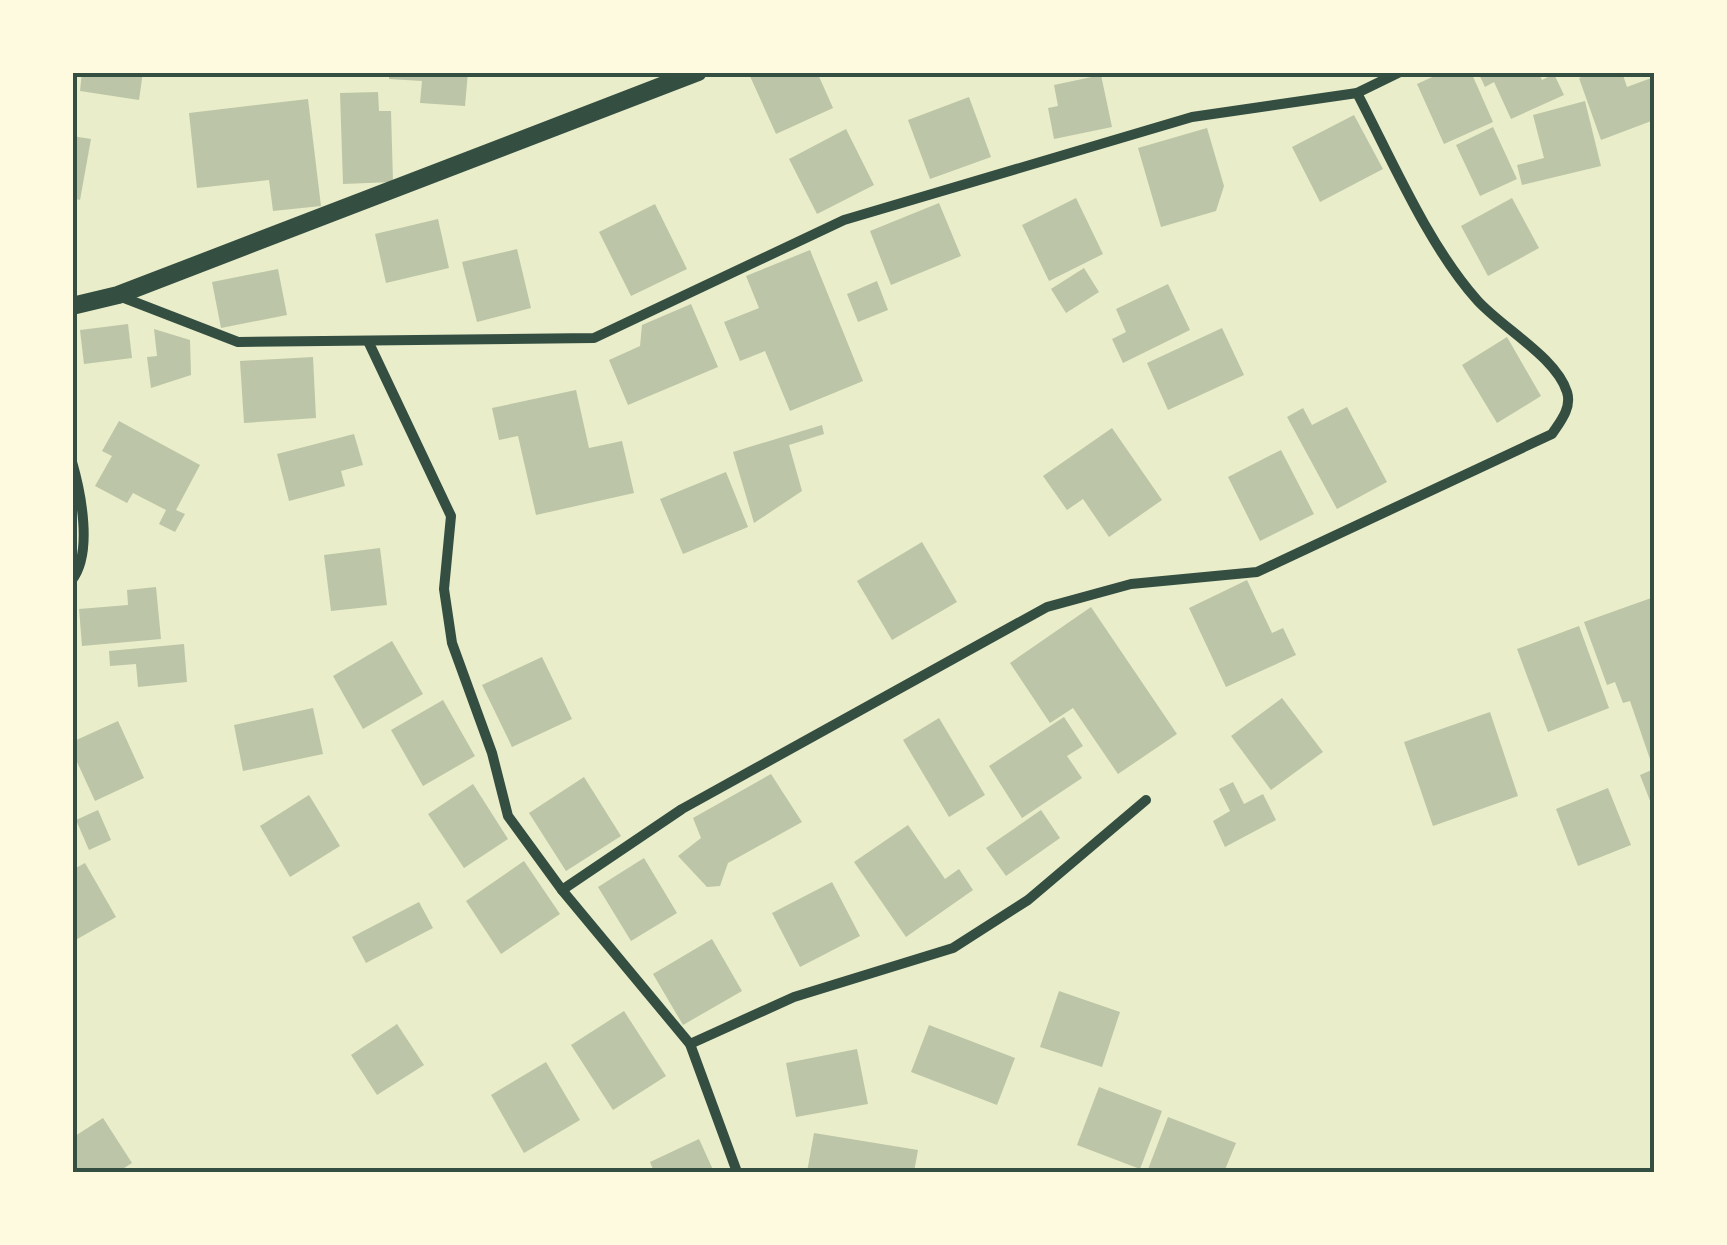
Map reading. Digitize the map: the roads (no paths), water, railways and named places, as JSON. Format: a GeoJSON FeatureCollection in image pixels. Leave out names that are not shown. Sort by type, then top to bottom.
{"type":"FeatureCollection","features":[{"type":"Feature","properties":{"kind":"street"},"geometry":{"type":"LineString","coordinates":[[72,306],[118,295],[698,72]]}},
{"type":"Feature","properties":{"kind":"street"},"geometry":{"type":"LineString","coordinates":[[118,295],[238,342],[594,338],[844,220],[1192,116],[1357,93],[1400,72]]}},
{"type":"Feature","properties":{"kind":"street"},"geometry":{"type":"LineString","coordinates":[[562,890],[682,810],[1046,607],[1131,584],[1257,572],[1552,434],[1566,413],[1568,395],[1555,369],[1477,300],[1451,266],[1357,93]]}},
{"type":"Feature","properties":{"kind":"street"},"geometry":{"type":"LineString","coordinates":[[368,342],[452,516],[444,589],[452,642],[492,752],[508,816],[562,890],[690,1044],[737,1172]]}},
{"type":"Feature","properties":{"kind":"street"},"geometry":{"type":"LineString","coordinates":[[72,462],[84,502],[80,570],[72,580]]}},
{"type":"Feature","properties":{"kind":"street"},"geometry":{"type":"LineString","coordinates":[[690,1044],[794,997],[952,948],[1028,900],[1146,800]]}}]}
